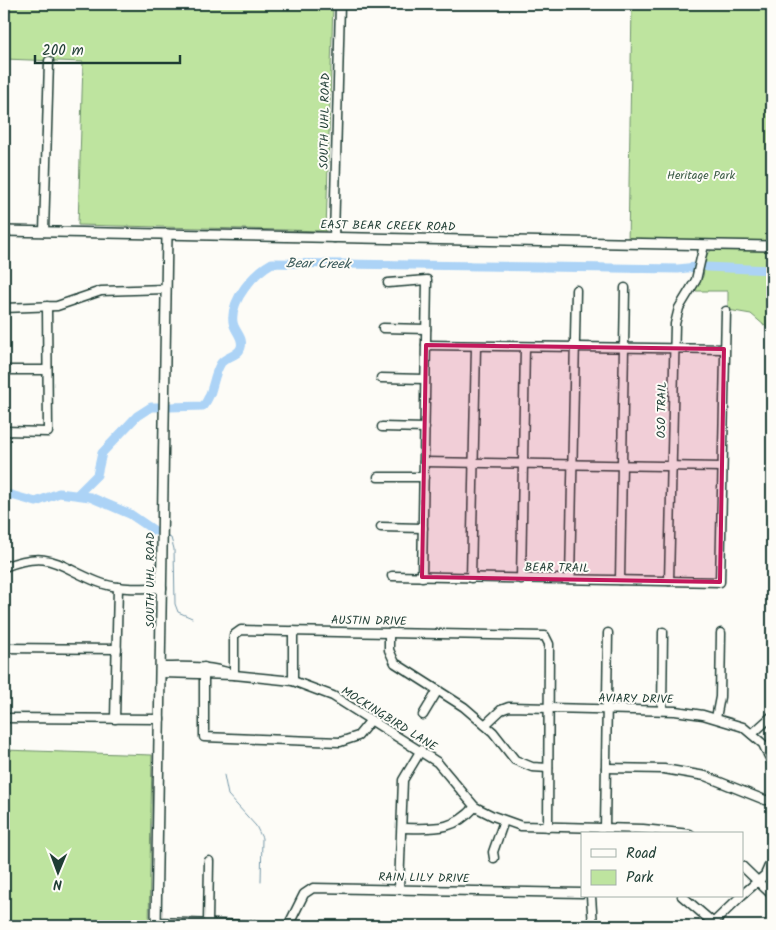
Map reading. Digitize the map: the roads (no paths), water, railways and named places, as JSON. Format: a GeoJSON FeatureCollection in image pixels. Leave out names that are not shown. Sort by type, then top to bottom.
{"type":"FeatureCollection","features":[{"type":"Feature","properties":{"kind":"main road","name":"EAST BEAR CREEK ROAD"},"geometry":{"type":"LineString","coordinates":[[4,231],[772,246]]}},
{"type":"Feature","properties":{"kind":"main road","name":"SOUTH UHL ROAD"},"geometry":{"type":"LineString","coordinates":[[156,924],[167,234]]}},
{"type":"Feature","properties":{"kind":"street","name":"SOUTH UHL ROAD"},"geometry":{"type":"LineString","coordinates":[[334,238],[340,4]]}},
{"type":"Feature","properties":{"kind":"street"},"geometry":{"type":"LineString","coordinates":[[44,232],[49,61]]}},
{"type":"Feature","properties":{"kind":"street","name":"OSO TRAIL"},"geometry":{"type":"LineString","coordinates":[[669,581],[675,324],[679,308],[696,280],[704,245]]}},
{"type":"Feature","properties":{"kind":"street"},"geometry":{"type":"LineString","coordinates":[[388,283],[428,280],[422,577]]}},
{"type":"Feature","properties":{"kind":"street"},"geometry":{"type":"LineString","coordinates":[[620,580],[625,288]]}},
{"type":"Feature","properties":{"kind":"street"},"geometry":{"type":"LineString","coordinates":[[4,308],[47,306],[101,291],[166,289]]}},
{"type":"Feature","properties":{"kind":"street"},"geometry":{"type":"LineString","coordinates":[[570,579],[576,290]]}},
{"type":"Feature","properties":{"kind":"street"},"geometry":{"type":"LineString","coordinates":[[4,431],[48,432],[47,306]]}},
{"type":"Feature","properties":{"kind":"street"},"geometry":{"type":"LineString","coordinates":[[424,462],[722,467],[726,311]]}},
{"type":"Feature","properties":{"kind":"street"},"geometry":{"type":"LineString","coordinates":[[382,328],[426,329]]}},
{"type":"Feature","properties":{"kind":"street"},"geometry":{"type":"LineString","coordinates":[[426,345],[724,350]]}},
{"type":"Feature","properties":{"kind":"street"},"geometry":{"type":"LineString","coordinates":[[471,578],[476,347]]}},
{"type":"Feature","properties":{"kind":"street"},"geometry":{"type":"LineString","coordinates":[[521,579],[525,347]]}},
{"type":"Feature","properties":{"kind":"street"},"geometry":{"type":"LineString","coordinates":[[4,370],[48,370]]}},
{"type":"Feature","properties":{"kind":"street"},"geometry":{"type":"LineString","coordinates":[[381,378],[425,379]]}},
{"type":"Feature","properties":{"kind":"street"},"geometry":{"type":"LineString","coordinates":[[382,427],[425,428]]}},
{"type":"Feature","properties":{"kind":"street","name":"BEAR TRAIL"},"geometry":{"type":"LineString","coordinates":[[392,576],[720,582],[722,467]]}},
{"type":"Feature","properties":{"kind":"street"},"geometry":{"type":"LineString","coordinates":[[378,477],[424,477]]}},
{"type":"Feature","properties":{"kind":"street"},"geometry":{"type":"LineString","coordinates":[[382,527],[423,528]]}},
{"type":"Feature","properties":{"kind":"street"},"geometry":{"type":"LineString","coordinates":[[4,567],[27,559],[46,558],[98,582],[118,587],[162,588]]}},
{"type":"Feature","properties":{"kind":"street"},"geometry":{"type":"LineString","coordinates":[[115,719],[118,587]]}},
{"type":"Feature","properties":{"kind":"street","name":"AUSTIN DRIVE"},"geometry":{"type":"LineString","coordinates":[[234,675],[234,635],[236,631],[546,636],[549,644],[549,709]]}},
{"type":"Feature","properties":{"kind":"street"},"geometry":{"type":"LineString","coordinates":[[293,631],[293,681]]}},
{"type":"Feature","properties":{"kind":"street"},"geometry":{"type":"LineString","coordinates":[[662,710],[663,632]]}},
{"type":"Feature","properties":{"kind":"street"},"geometry":{"type":"LineString","coordinates":[[389,633],[389,650],[396,663],[464,707],[486,725],[515,760],[532,767],[548,768]]}},
{"type":"Feature","properties":{"kind":"street"},"geometry":{"type":"LineString","coordinates":[[605,828],[608,633]]}},
{"type":"Feature","properties":{"kind":"street"},"geometry":{"type":"LineString","coordinates":[[716,718],[720,697],[721,633]]}},
{"type":"Feature","properties":{"kind":"street"},"geometry":{"type":"LineString","coordinates":[[4,648],[117,649]]}},
{"type":"Feature","properties":{"kind":"street","name":"MOCKINGBIRD LANE"},"geometry":{"type":"LineString","coordinates":[[161,670],[204,671],[293,681],[332,696],[421,750],[437,762],[475,807],[504,821],[521,826],[605,828],[662,832]]}},
{"type":"Feature","properties":{"kind":"street"},"geometry":{"type":"LineString","coordinates":[[204,671],[204,738],[340,742],[358,736],[372,720]]}},
{"type":"Feature","properties":{"kind":"street"},"geometry":{"type":"LineString","coordinates":[[423,715],[438,690]]}},
{"type":"Feature","properties":{"kind":"street","name":"AVIARY DRIVE"},"geometry":{"type":"LineString","coordinates":[[486,725],[501,710],[509,706],[549,709],[662,710],[716,718],[743,727],[763,744],[772,763]]}},
{"type":"Feature","properties":{"kind":"street"},"geometry":{"type":"LineString","coordinates":[[548,827],[549,709]]}},
{"type":"Feature","properties":{"kind":"street"},"geometry":{"type":"LineString","coordinates":[[752,734],[772,716]]}},
{"type":"Feature","properties":{"kind":"street"},"geometry":{"type":"LineString","coordinates":[[4,718],[160,719]]}},
{"type":"Feature","properties":{"kind":"street"},"geometry":{"type":"LineString","coordinates":[[399,888],[403,780],[421,750]]}},
{"type":"Feature","properties":{"kind":"street"},"geometry":{"type":"LineString","coordinates":[[606,768],[664,769],[704,776],[765,800],[772,800]]}},
{"type":"Feature","properties":{"kind":"street"},"geometry":{"type":"LineString","coordinates":[[402,828],[444,828],[464,819],[475,807]]}},
{"type":"Feature","properties":{"kind":"street"},"geometry":{"type":"LineString","coordinates":[[494,858],[493,852],[504,821]]}},
{"type":"Feature","properties":{"kind":"street"},"geometry":{"type":"LineString","coordinates":[[744,894],[765,875],[772,859]]}},
{"type":"Feature","properties":{"kind":"street"},"geometry":{"type":"LineString","coordinates":[[208,923],[209,861]]}},
{"type":"Feature","properties":{"kind":"street"},"geometry":{"type":"LineString","coordinates":[[744,868],[772,895]]}},
{"type":"Feature","properties":{"kind":"street","name":"RAIN LILY DRIVE"},"geometry":{"type":"LineString","coordinates":[[288,926],[304,894],[313,888],[399,888],[581,893]]}},
{"type":"Feature","properties":{"kind":"street"},"geometry":{"type":"LineString","coordinates":[[591,898],[593,926]]}},
{"type":"Feature","properties":{"kind":"street"},"geometry":{"type":"LineString","coordinates":[[684,898],[713,925],[740,898]]}},
{"type":"Feature","properties":{"kind":"street"},"geometry":{"type":"LineString","coordinates":[[156,924],[208,923],[280,926]]}},
{"type":"Feature","properties":{"kind":"waterway","name":"Bear Creek"},"geometry":{"type":"LineString","coordinates":[[170,407],[203,406],[207,401],[221,363],[238,352],[241,347],[242,343],[233,322],[235,305],[239,296],[251,280],[272,263],[542,267]]}},
{"type":"Feature","properties":{"kind":"waterway","name":"Bear Creek"},"geometry":{"type":"LineString","coordinates":[[546,267],[678,269],[696,267]]}},
{"type":"Feature","properties":{"kind":"waterway","name":"Bear Creek"},"geometry":{"type":"LineString","coordinates":[[707,267],[772,270]]}},
{"type":"Feature","properties":{"kind":"waterway","name":"Bear Creek"},"geometry":{"type":"LineString","coordinates":[[77,495],[97,475],[102,453],[137,416],[151,407],[161,407]]}},
{"type":"Feature","properties":{"kind":"waterway"},"geometry":{"type":"LineString","coordinates":[[4,493],[36,502],[59,493],[90,497],[130,514],[155,531]]}},
{"type":"Feature","properties":{"kind":"waterway"},"geometry":{"type":"LineString","coordinates":[[168,537],[171,538],[174,549],[175,604],[178,612],[192,618]]}},
{"type":"Feature","properties":{"kind":"waterway"},"geometry":{"type":"LineString","coordinates":[[224,775],[228,795],[256,826],[262,838],[261,882]]}},
{"type":"Feature","properties":{"kind":"park label","name":"Heritage Park"},"geometry":{"type":"Point","coordinates":[701,175]}}]}
